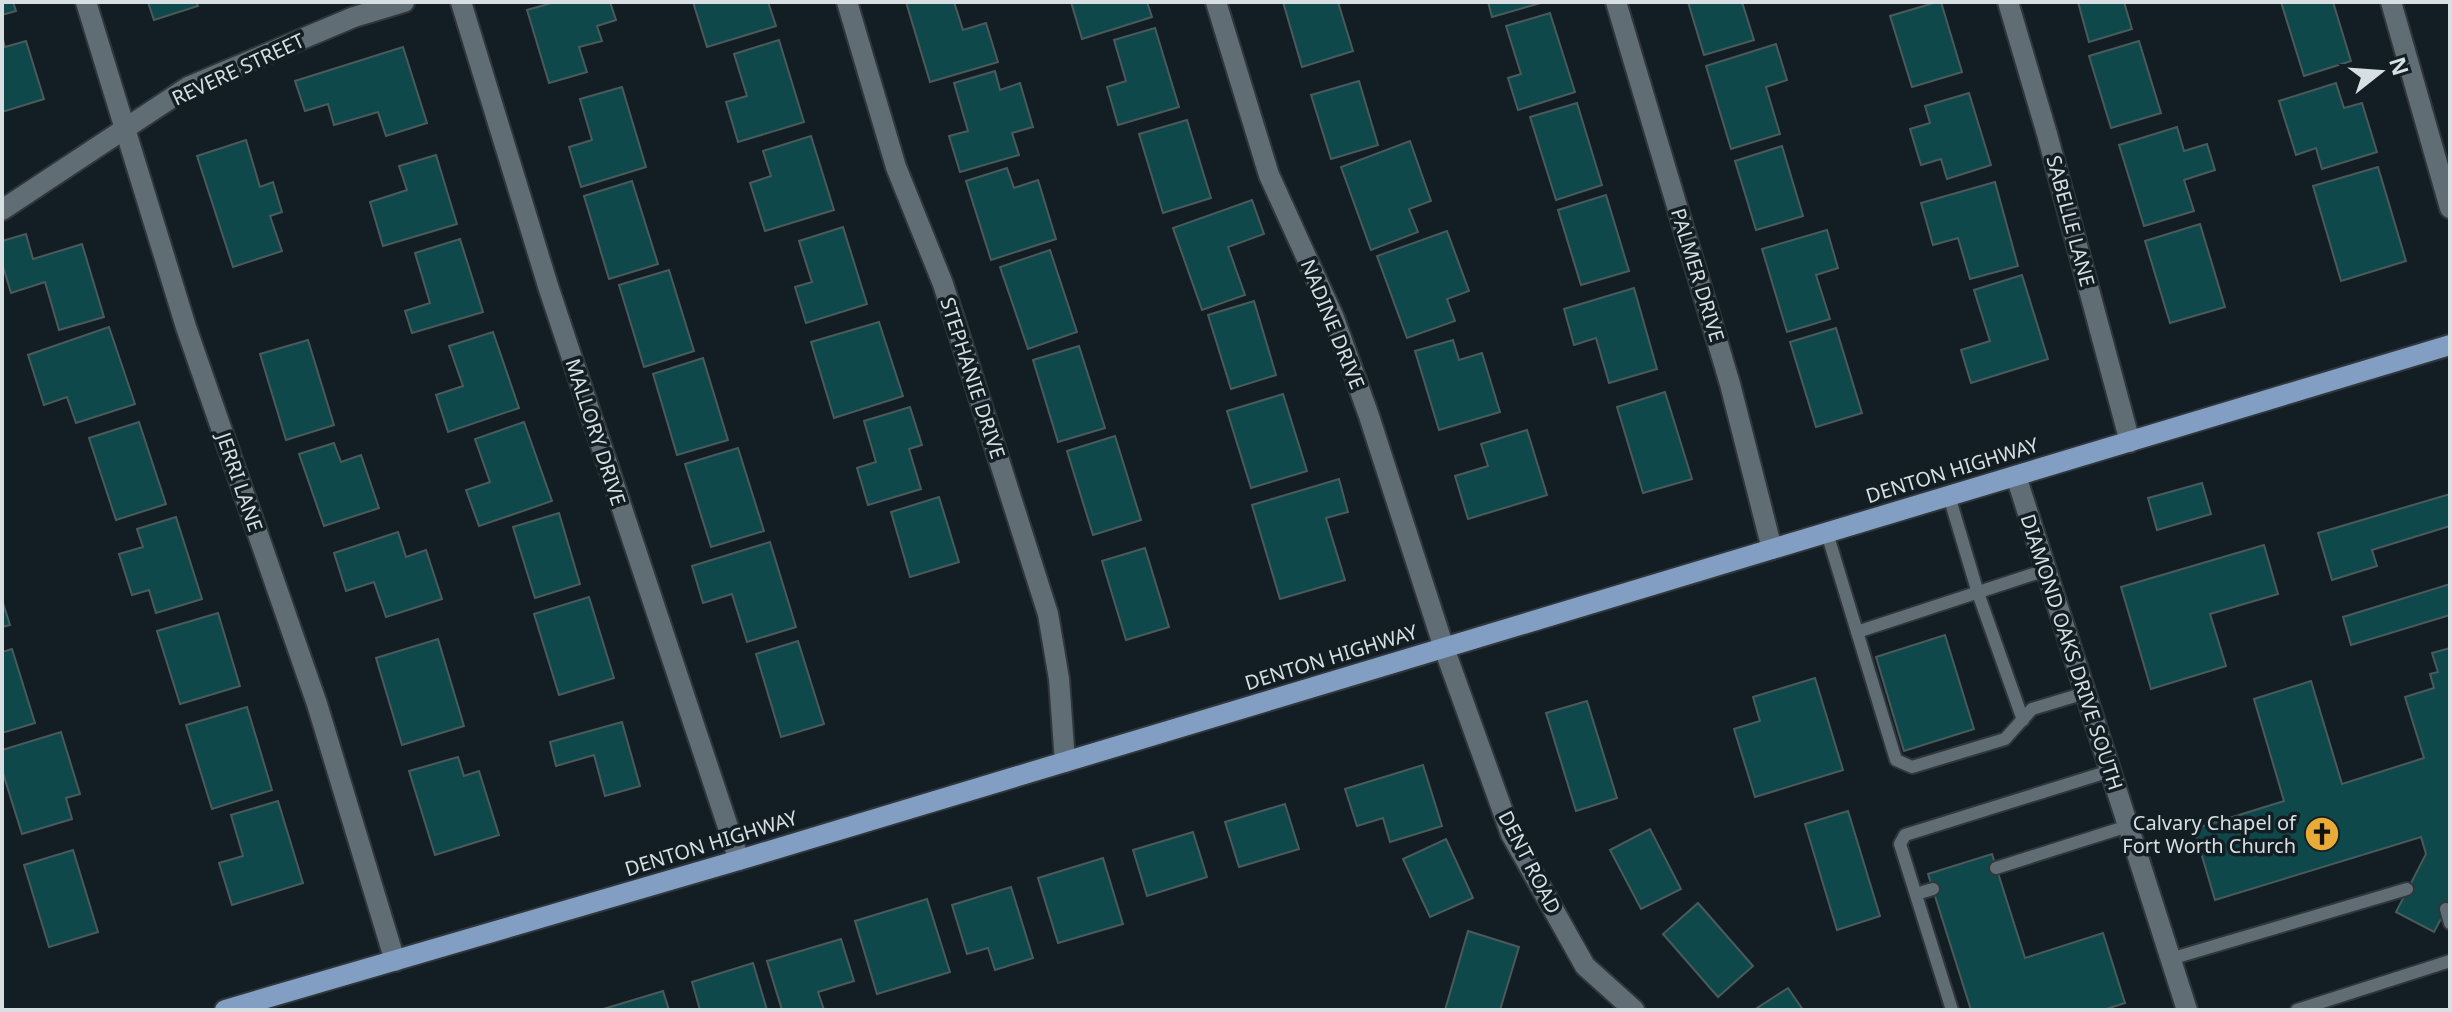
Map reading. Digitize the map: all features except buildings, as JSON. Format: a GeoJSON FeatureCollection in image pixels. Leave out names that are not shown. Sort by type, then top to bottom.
{"type":"FeatureCollection","features":[{"type":"Feature","properties":{"kind":"main road","name":"DENTON HIGHWAY"},"geometry":{"type":"LineString","coordinates":[[225,1010],[739,860],[2450,345]]}},
{"type":"Feature","properties":{"kind":"street","name":"JERRI LANE"},"geometry":{"type":"LineString","coordinates":[[86,2],[186,327],[317,704],[395,961]]}},
{"type":"Feature","properties":{"kind":"street","name":"REVERE STREET"},"geometry":{"type":"LineString","coordinates":[[2,210],[188,87],[354,17],[404,2]]}},
{"type":"Feature","properties":{"kind":"street","name":"MALLORY DRIVE"},"geometry":{"type":"LineString","coordinates":[[461,2],[548,286],[739,860]]}},
{"type":"Feature","properties":{"kind":"street","name":"STEPHANIE DRIVE"},"geometry":{"type":"LineString","coordinates":[[847,2],[896,167],[943,284],[1048,614],[1059,679],[1065,762]]}},
{"type":"Feature","properties":{"kind":"street","name":"NADINE DRIVE"},"geometry":{"type":"LineString","coordinates":[[1216,2],[1269,175],[1334,318],[1444,648]]}},
{"type":"Feature","properties":{"kind":"street","name":"PALMER DRIVE"},"geometry":{"type":"LineString","coordinates":[[1616,2],[1730,384],[1772,549]]}},
{"type":"Feature","properties":{"kind":"street","name":"SABELLE LANE"},"geometry":{"type":"LineString","coordinates":[[2008,2],[2130,442]]}},
{"type":"Feature","properties":{"kind":"street"},"geometry":{"type":"LineString","coordinates":[[2391,2],[2450,208]]}},
{"type":"Feature","properties":{"kind":"street","name":"DIAMOND OAKS DRIVE SOUTH"},"geometry":{"type":"LineString","coordinates":[[2016,476],[2187,1010]]}},
{"type":"Feature","properties":{"kind":"street","name":"DENT ROAD"},"geometry":{"type":"LineString","coordinates":[[1444,648],[1511,834],[1585,966],[1628,1008]]}},
{"type":"Feature","properties":{"kind":"lane"},"geometry":{"type":"LineString","coordinates":[[1949,496],[1978,593],[2023,720]]}},
{"type":"Feature","properties":{"kind":"lane"},"geometry":{"type":"LineString","coordinates":[[1827,533],[1896,760],[1912,767],[2005,739],[2032,709],[2085,693]]}},
{"type":"Feature","properties":{"kind":"lane"},"geometry":{"type":"LineString","coordinates":[[1857,632],[2046,570]]}},
{"type":"Feature","properties":{"kind":"lane"},"geometry":{"type":"LineString","coordinates":[[1952,1010],[1900,844],[1905,835],[2110,771]]}},
{"type":"Feature","properties":{"kind":"lane"},"geometry":{"type":"LineString","coordinates":[[1996,868],[2128,826]]}},
{"type":"Feature","properties":{"kind":"lane"},"geometry":{"type":"LineString","coordinates":[[1916,894],[1933,889]]}},
{"type":"Feature","properties":{"kind":"lane"},"geometry":{"type":"LineString","coordinates":[[2170,959],[2407,889]]}},
{"type":"Feature","properties":{"kind":"lane"},"geometry":{"type":"LineString","coordinates":[[2446,909],[2450,923]]}},
{"type":"Feature","properties":{"kind":"lane"},"geometry":{"type":"LineString","coordinates":[[2297,1010],[2450,961]]}},
{"type":"Feature","properties":{"kind":"place","name":"Calvary Chapel of Fort Worth Church"},"geometry":{"type":"Point","coordinates":[2322,834]}}]}
